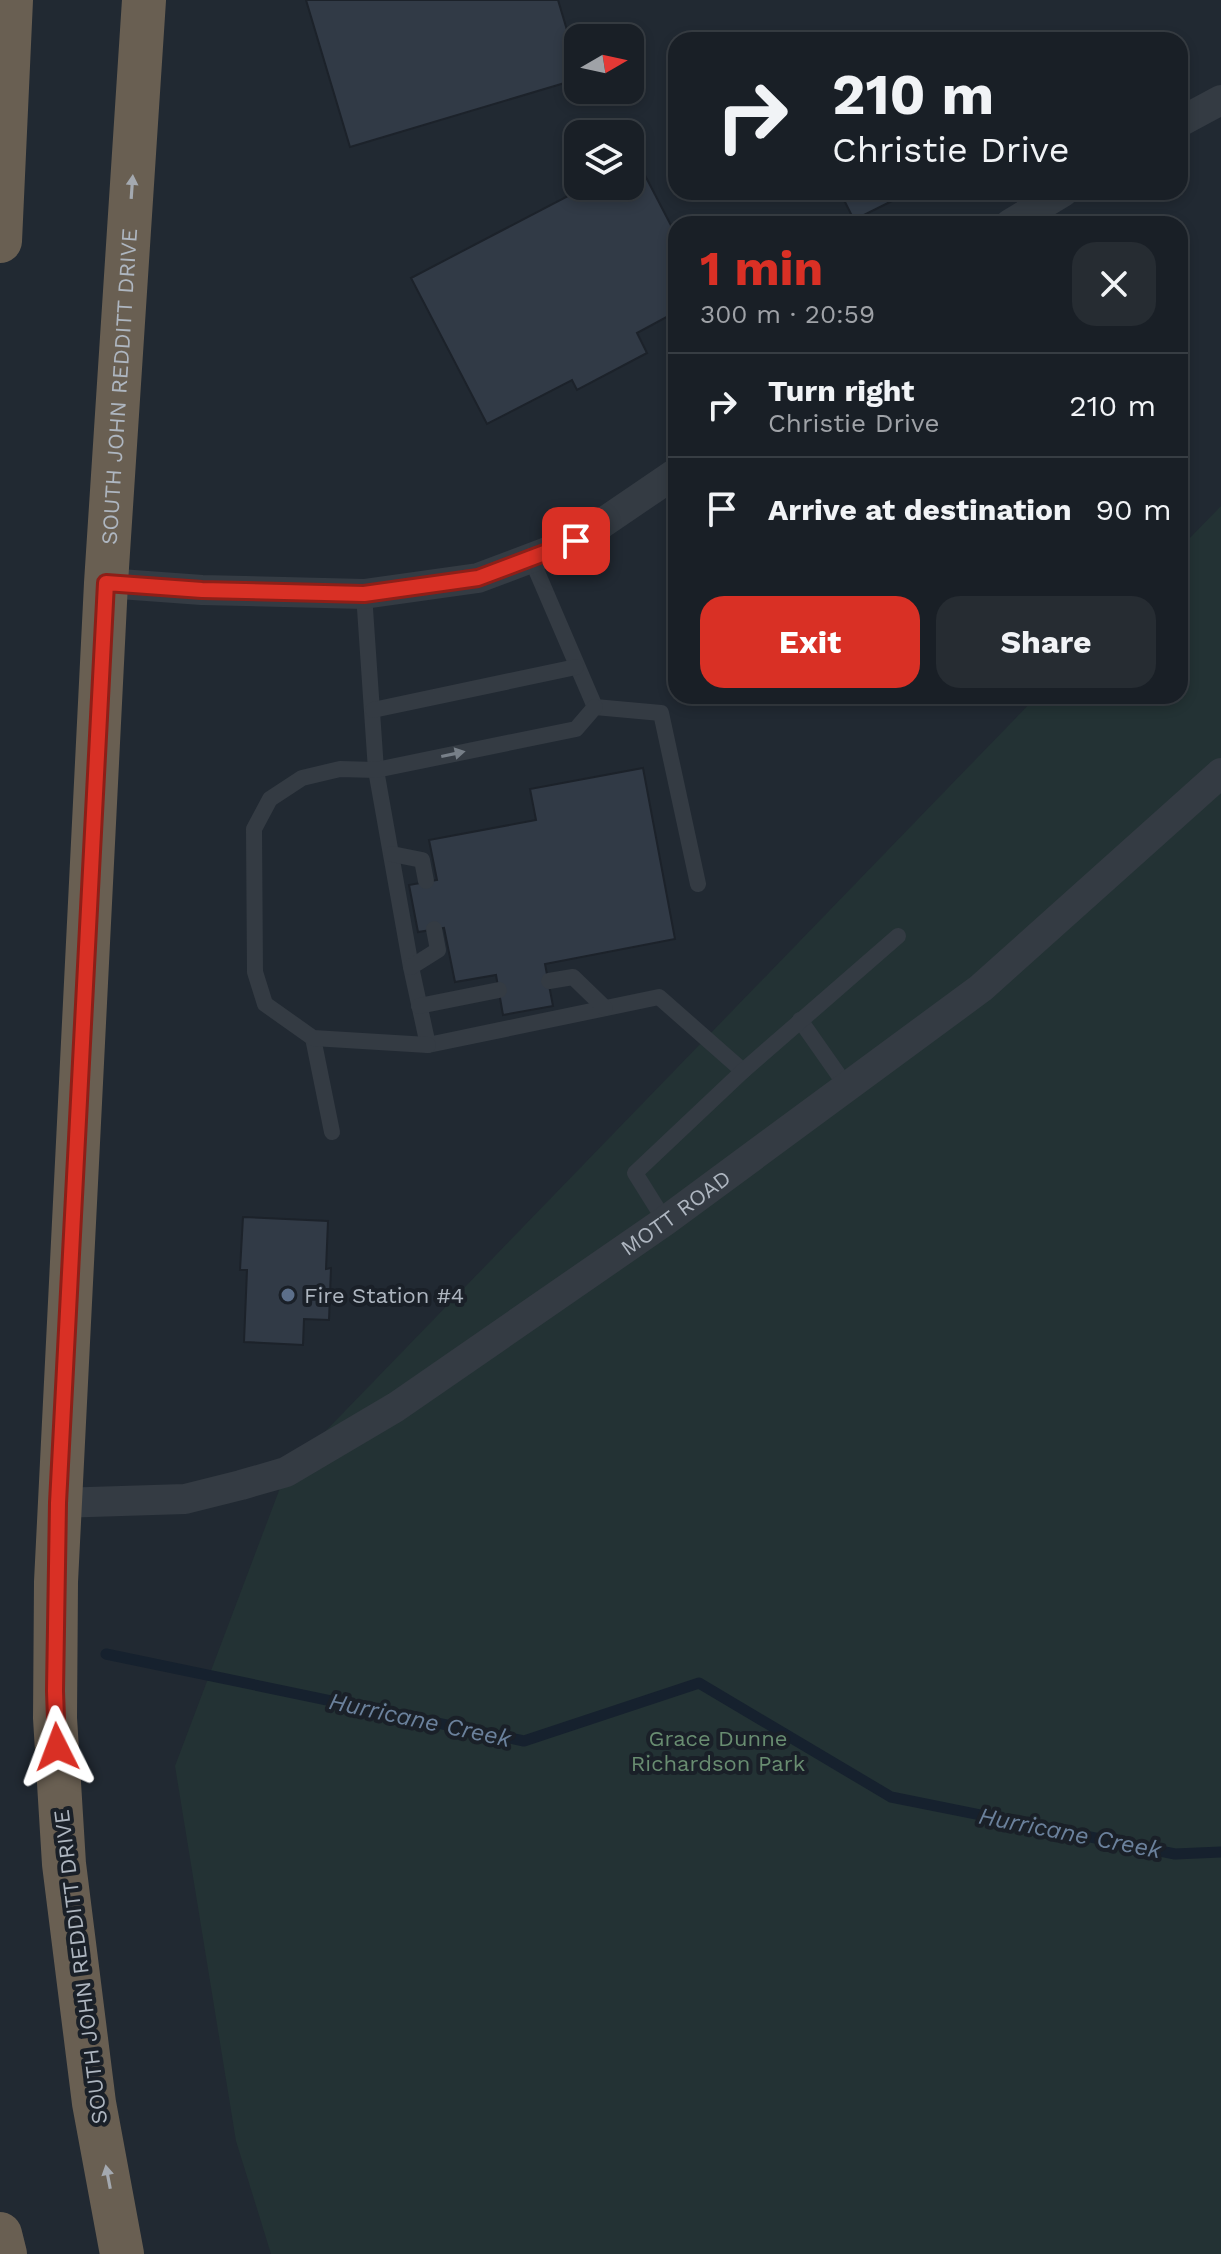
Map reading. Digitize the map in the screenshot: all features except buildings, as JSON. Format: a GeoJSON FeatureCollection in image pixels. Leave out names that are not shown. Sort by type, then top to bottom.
{"type":"FeatureCollection","features":[{"type":"Feature","properties":{"kind":"highway"},"geometry":{"type":"LineString","coordinates":[[0,241],[11,0]]}},
{"type":"Feature","properties":{"kind":"highway","name":"SOUTH JOHN REDDITT DRIVE"},"geometry":{"type":"LineString","coordinates":[[122,2254],[94,2103],[64,1864],[55,1718],[58,1503],[106,583],[144,0]]}},
{"type":"Feature","properties":{"kind":"highway"},"geometry":{"type":"LineString","coordinates":[[0,2234],[5,2254]]}},
{"type":"Feature","properties":{"kind":"street"},"geometry":{"type":"LineString","coordinates":[[1188,118],[1221,100]]}},
{"type":"Feature","properties":{"kind":"street"},"geometry":{"type":"LineString","coordinates":[[1023,216],[1050,200]]}},
{"type":"Feature","properties":{"kind":"street"},"geometry":{"type":"LineString","coordinates":[[106,583],[202,590],[364,594],[478,578],[576,541],[668,478]]}},
{"type":"Feature","properties":{"kind":"street","name":"MOTT ROAD"},"geometry":{"type":"LineString","coordinates":[[58,1503],[185,1499],[286,1472],[396,1407],[665,1221],[981,988],[1221,773]]}},
{"type":"Feature","properties":{"kind":"lane"},"geometry":{"type":"LineString","coordinates":[[531,558],[595,707]]}},
{"type":"Feature","properties":{"kind":"lane"},"geometry":{"type":"LineString","coordinates":[[364,594],[376,770],[428,1045]]}},
{"type":"Feature","properties":{"kind":"lane"},"geometry":{"type":"LineString","coordinates":[[373,710],[576,667]]}},
{"type":"Feature","properties":{"kind":"lane"},"geometry":{"type":"LineString","coordinates":[[595,707],[576,729],[376,770],[340,769],[302,778],[270,799],[254,829],[255,972],[265,1004],[313,1038],[428,1045],[659,997],[743,1071]]}},
{"type":"Feature","properties":{"kind":"lane"},"geometry":{"type":"LineString","coordinates":[[595,707],[661,713],[698,884]]}},
{"type":"Feature","properties":{"kind":"lane"},"geometry":{"type":"LineString","coordinates":[[392,854],[422,860],[426,881]]}},
{"type":"Feature","properties":{"kind":"lane"},"geometry":{"type":"LineString","coordinates":[[411,967],[438,950],[434,929]]}},
{"type":"Feature","properties":{"kind":"lane"},"geometry":{"type":"LineString","coordinates":[[665,1221],[635,1173],[743,1071],[898,936]]}},
{"type":"Feature","properties":{"kind":"lane"},"geometry":{"type":"LineString","coordinates":[[549,981],[573,977],[605,1008]]}},
{"type":"Feature","properties":{"kind":"lane"},"geometry":{"type":"LineString","coordinates":[[419,1006],[499,990]]}},
{"type":"Feature","properties":{"kind":"lane"},"geometry":{"type":"LineString","coordinates":[[800,1020],[847,1087]]}},
{"type":"Feature","properties":{"kind":"lane"},"geometry":{"type":"LineString","coordinates":[[313,1038],[332,1132]]}},
{"type":"Feature","properties":{"kind":"green space","name":"Grace Dunne Richardson Park"},"geometry":{"type":"Polygon","coordinates":[[[1221,506],[1221,2254],[271,2254],[236,2141],[175,1766],[286,1472],[1029,704],[1188,704],[1188,540],[1221,506]]]}},
{"type":"Feature","properties":{"kind":"waterway","name":"Hurricane Creek"},"geometry":{"type":"LineString","coordinates":[[106,1654],[524,1741],[699,1683],[891,1797],[1175,1854],[1221,1852]]}},
{"type":"Feature","properties":{"kind":"place","name":"Fire Station #4"},"geometry":{"type":"Point","coordinates":[288,1295]}},
{"type":"Feature","properties":{"kind":"route"},"geometry":{"type":"LineString","coordinates":[[57,1747],[58,1503],[106,583],[202,590],[364,594],[478,578],[576,541]]}}]}
